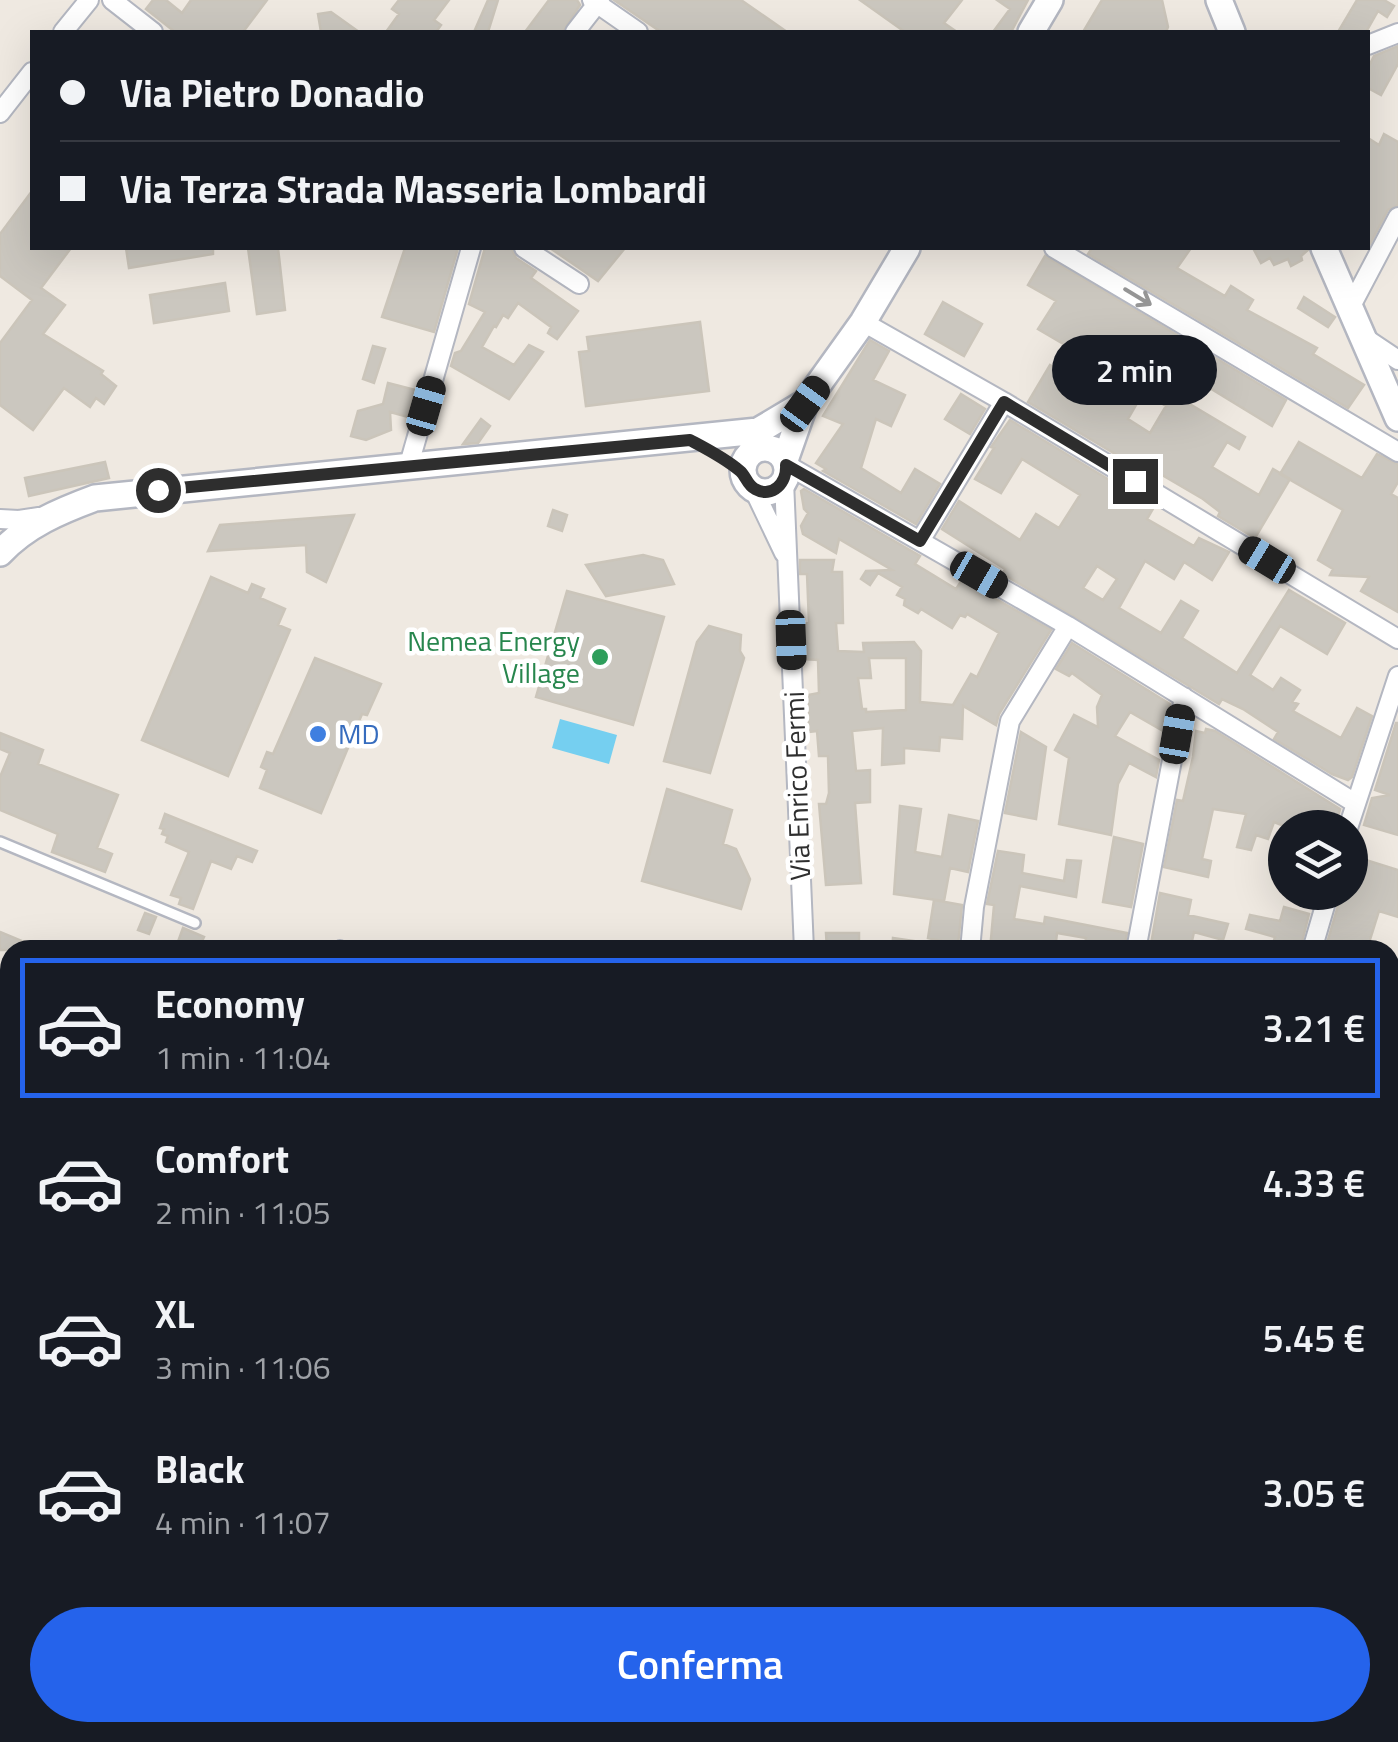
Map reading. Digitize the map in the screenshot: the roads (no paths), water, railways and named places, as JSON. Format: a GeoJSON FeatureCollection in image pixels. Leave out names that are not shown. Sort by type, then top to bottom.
{"type":"FeatureCollection","features":[{"type":"Feature","properties":{"kind":"main road"},"geometry":{"type":"LineString","coordinates":[[1032,30],[1050,0]]}},
{"type":"Feature","properties":{"kind":"main road"},"geometry":{"type":"LineString","coordinates":[[1219,0],[1231,30]]}},
{"type":"Feature","properties":{"kind":"main road"},"geometry":{"type":"LineString","coordinates":[[767,462],[863,322],[906,250]]}},
{"type":"Feature","properties":{"kind":"main road"},"geometry":{"type":"LineString","coordinates":[[1325,250],[1398,418]]}},
{"type":"Feature","properties":{"kind":"main road"},"geometry":{"type":"LineString","coordinates":[[767,462],[805,404]]}},
{"type":"Feature","properties":{"kind":"main road"},"geometry":{"type":"LineString","coordinates":[[690,440],[767,462]]}},
{"type":"Feature","properties":{"kind":"main road"},"geometry":{"type":"LineString","coordinates":[[0,553],[50,515],[95,498],[690,440],[767,462]]}},
{"type":"Feature","properties":{"kind":"street"},"geometry":{"type":"LineString","coordinates":[[65,30],[89,0]]}},
{"type":"Feature","properties":{"kind":"street"},"geometry":{"type":"LineString","coordinates":[[112,0],[150,30]]}},
{"type":"Feature","properties":{"kind":"street"},"geometry":{"type":"LineString","coordinates":[[576,30],[597,1],[635,30]]}},
{"type":"Feature","properties":{"kind":"street"},"geometry":{"type":"LineString","coordinates":[[1370,44],[1398,33]]}},
{"type":"Feature","properties":{"kind":"street"},"geometry":{"type":"LineString","coordinates":[[0,113],[30,75]]}},
{"type":"Feature","properties":{"kind":"street"},"geometry":{"type":"LineString","coordinates":[[1350,308],[1398,216]]}},
{"type":"Feature","properties":{"kind":"street"},"geometry":{"type":"LineString","coordinates":[[408,468],[470,250]]}},
{"type":"Feature","properties":{"kind":"street"},"geometry":{"type":"LineString","coordinates":[[527,250],[580,284]]}},
{"type":"Feature","properties":{"kind":"street"},"geometry":{"type":"LineString","coordinates":[[1057,250],[1398,452]]}},
{"type":"Feature","properties":{"kind":"street"},"geometry":{"type":"LineString","coordinates":[[863,322],[1004,402],[1398,640]]}},
{"type":"Feature","properties":{"kind":"street"},"geometry":{"type":"LineString","coordinates":[[1361,335],[1398,360]]}},
{"type":"Feature","properties":{"kind":"street"},"geometry":{"type":"LineString","coordinates":[[920,541],[1004,402]]}},
{"type":"Feature","properties":{"kind":"street"},"geometry":{"type":"LineString","coordinates":[[767,462],[920,541],[1068,626],[1355,803]]}},
{"type":"Feature","properties":{"kind":"street","name":"Via Enrico Fermi"},"geometry":{"type":"LineString","coordinates":[[767,462],[788,562],[804,940]]}},
{"type":"Feature","properties":{"kind":"street","name":"Via Enrico Fermi"},"geometry":{"type":"LineString","coordinates":[[767,462],[788,562]]}},
{"type":"Feature","properties":{"kind":"street"},"geometry":{"type":"LineString","coordinates":[[0,519],[50,515]]}},
{"type":"Feature","properties":{"kind":"street"},"geometry":{"type":"LineString","coordinates":[[971,940],[1010,722],[1068,626]]}},
{"type":"Feature","properties":{"kind":"street"},"geometry":{"type":"LineString","coordinates":[[1353,810],[1398,676]]}},
{"type":"Feature","properties":{"kind":"street"},"geometry":{"type":"LineString","coordinates":[[1138,940],[1184,697]]}},
{"type":"Feature","properties":{"kind":"street"},"geometry":{"type":"LineString","coordinates":[[1315,940],[1324,910]]}},
{"type":"Feature","properties":{"kind":"lane"},"geometry":{"type":"LineString","coordinates":[[0,842],[195,923]]}},
{"type":"Feature","properties":{"kind":"water"},"geometry":{"type":"Polygon","coordinates":[[[560,719],[617,735],[609,764],[552,748],[560,719]]]}},
{"type":"Feature","properties":{"kind":"place","name":"Nemea Energy Village"},"geometry":{"type":"Point","coordinates":[600,657]}},
{"type":"Feature","properties":{"kind":"place","name":"MD"},"geometry":{"type":"Point","coordinates":[318,734]}}]}
